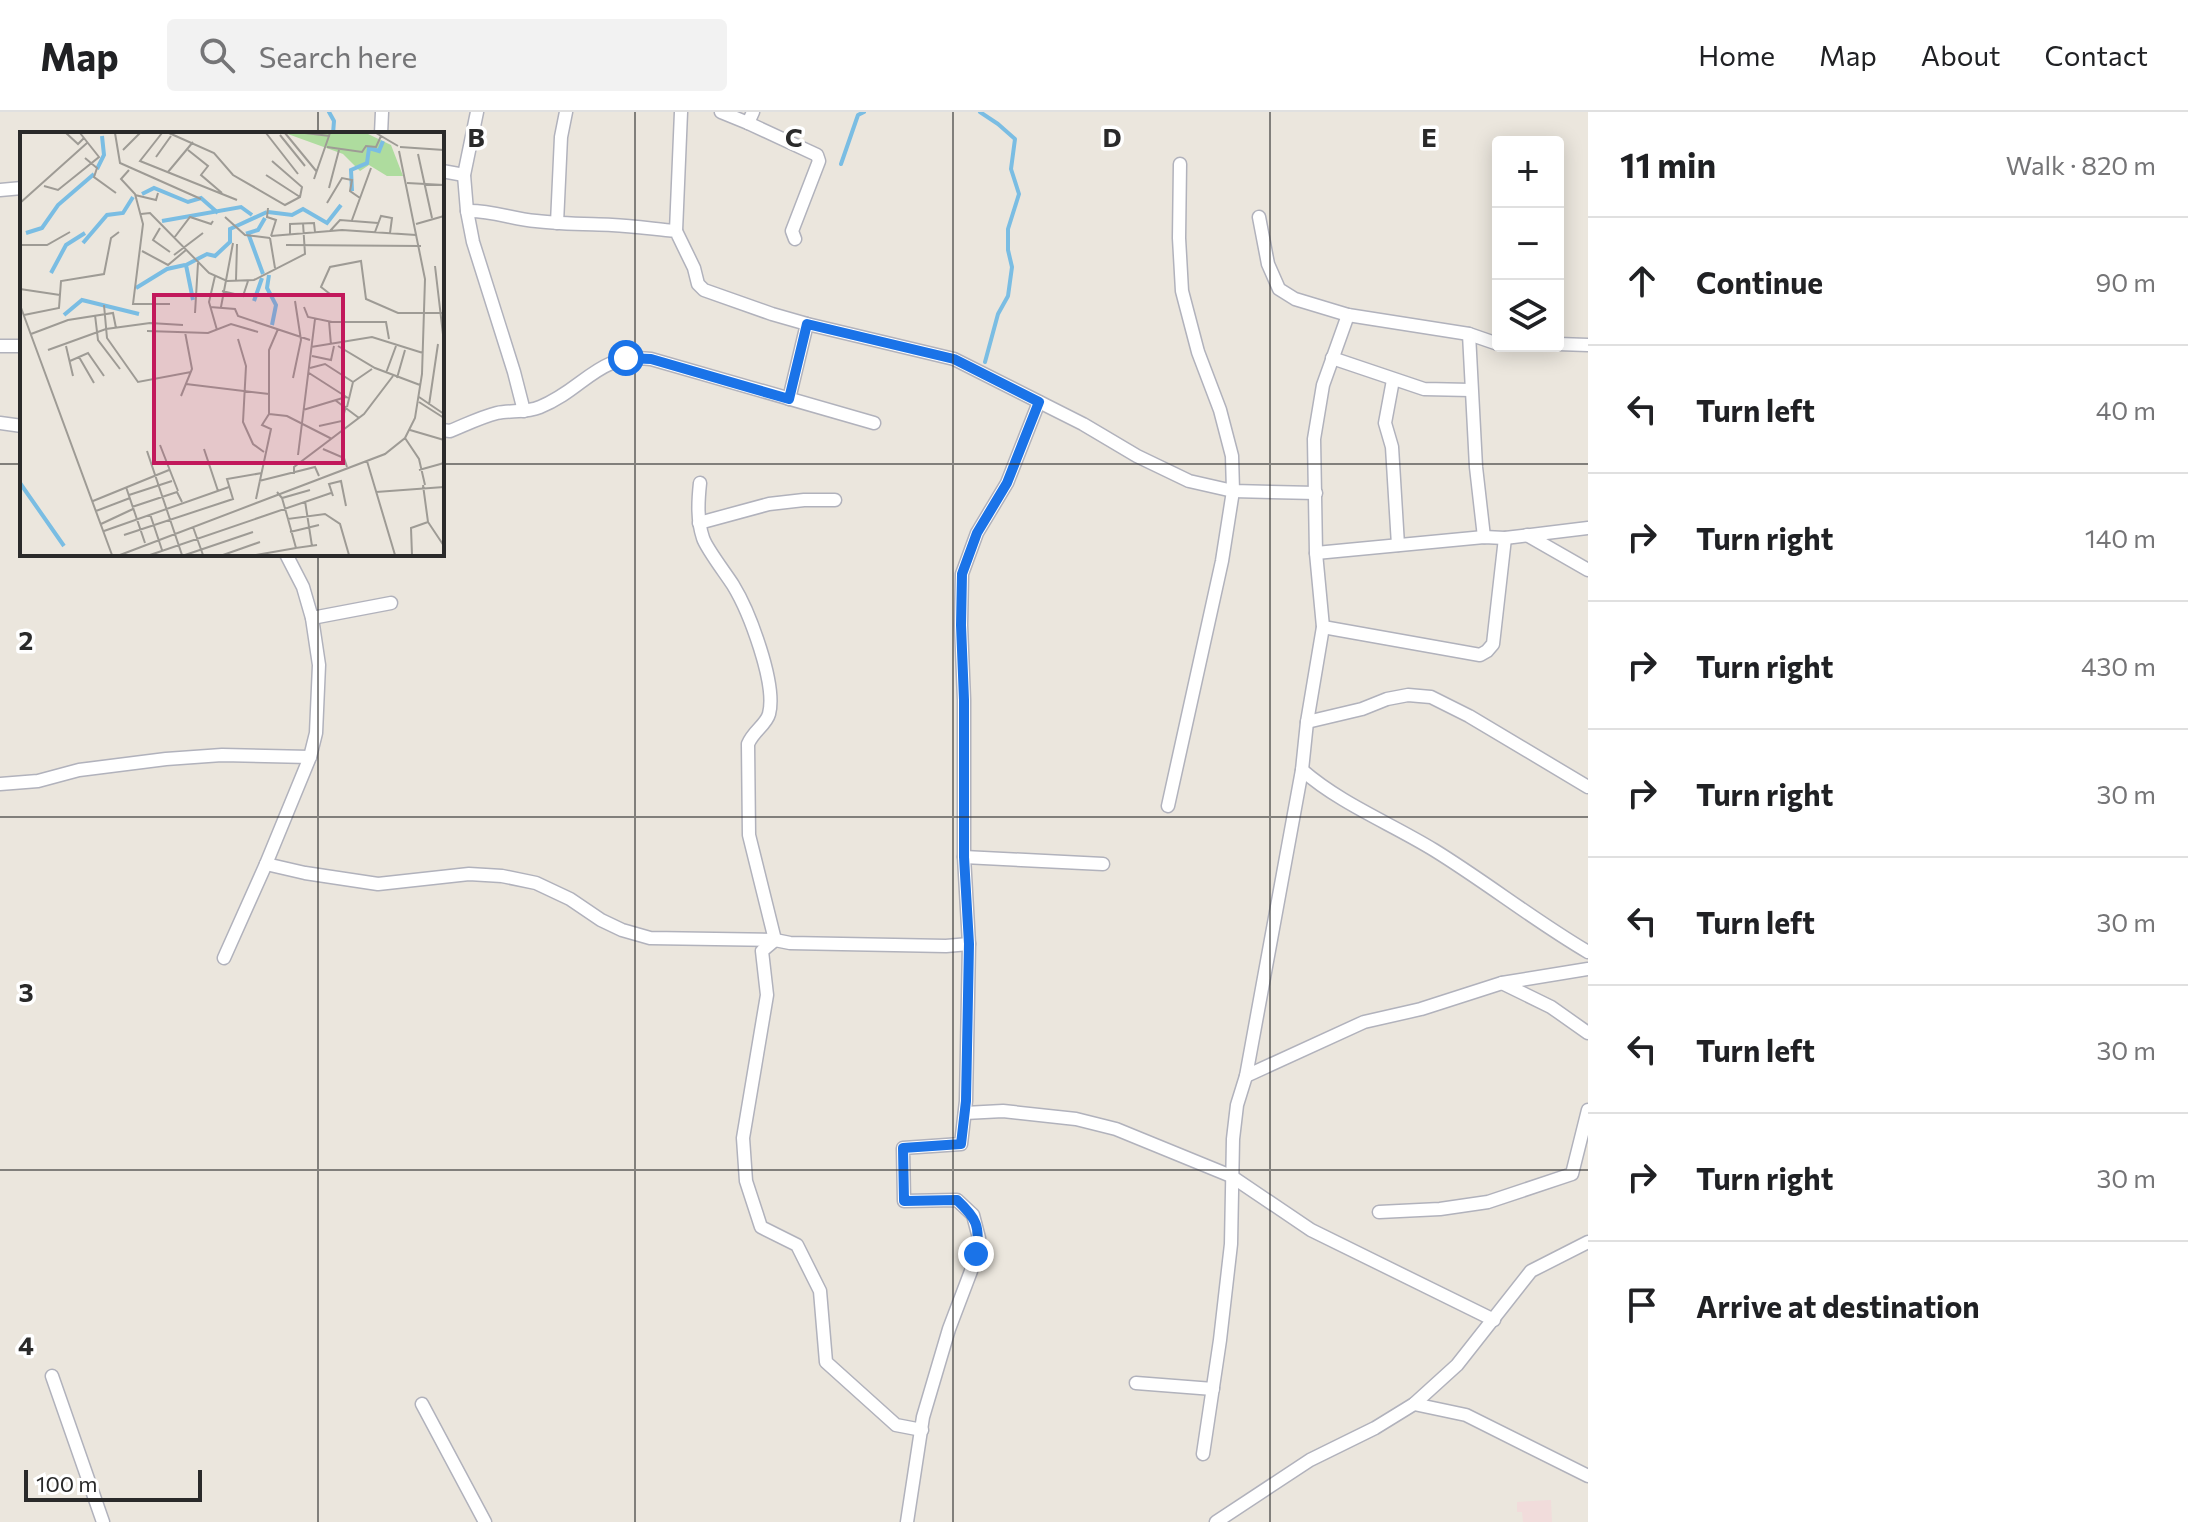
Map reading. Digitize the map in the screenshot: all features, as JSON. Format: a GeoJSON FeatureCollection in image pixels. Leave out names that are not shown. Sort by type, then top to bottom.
{"type":"FeatureCollection","features":[{"type":"Feature","properties":{"kind":"street"},"geometry":{"type":"LineString","coordinates":[[381,132],[382,112]]}},
{"type":"Feature","properties":{"kind":"street"},"geometry":{"type":"LineString","coordinates":[[477,112],[464,175],[467,211],[473,242],[524,411]]}},
{"type":"Feature","properties":{"kind":"street"},"geometry":{"type":"LineString","coordinates":[[557,223],[561,137],[566,112]]}},
{"type":"Feature","properties":{"kind":"street"},"geometry":{"type":"LineString","coordinates":[[681,112],[676,231],[694,268],[698,284],[704,290],[807,324],[954,359],[1189,481],[1233,491],[1316,493]]}},
{"type":"Feature","properties":{"kind":"street"},"geometry":{"type":"LineString","coordinates":[[721,112],[750,118],[817,155],[819,161],[792,231],[795,239]]}},
{"type":"Feature","properties":{"kind":"street"},"geometry":{"type":"LineString","coordinates":[[1168,806],[1222,561],[1233,491],[1232,456],[1182,291],[1180,164]]}},
{"type":"Feature","properties":{"kind":"street"},"geometry":{"type":"LineString","coordinates":[[444,171],[464,175]]}},
{"type":"Feature","properties":{"kind":"street"},"geometry":{"type":"LineString","coordinates":[[0,190],[20,188]]}},
{"type":"Feature","properties":{"kind":"street"},"geometry":{"type":"LineString","coordinates":[[467,211],[503,214],[515,219],[676,231]]}},
{"type":"Feature","properties":{"kind":"street"},"geometry":{"type":"LineString","coordinates":[[1259,217],[1268,264],[1279,289],[1295,299],[1348,315],[1469,334],[1492,342]]}},
{"type":"Feature","properties":{"kind":"street"},"geometry":{"type":"LineString","coordinates":[[1203,1454],[1231,1244],[1231,1176],[1237,1105],[1246,1076],[1302,770],[1323,627],[1316,553],[1314,439],[1323,385],[1348,315]]}},
{"type":"Feature","properties":{"kind":"street"},"geometry":{"type":"LineString","coordinates":[[789,399],[807,324]]}},
{"type":"Feature","properties":{"kind":"street"},"geometry":{"type":"LineString","coordinates":[[1469,334],[1476,467],[1484,537]]}},
{"type":"Feature","properties":{"kind":"street"},"geometry":{"type":"LineString","coordinates":[[1564,344],[1588,345]]}},
{"type":"Feature","properties":{"kind":"street"},"geometry":{"type":"LineString","coordinates":[[444,430],[450,431],[496,413],[538,408],[562,397],[608,363],[626,358],[651,359],[874,423]]}},
{"type":"Feature","properties":{"kind":"street"},"geometry":{"type":"LineString","coordinates":[[1332,358],[1424,389],[1471,390]]}},
{"type":"Feature","properties":{"kind":"street"},"geometry":{"type":"LineString","coordinates":[[1393,380],[1385,423],[1392,447],[1398,545]]}},
{"type":"Feature","properties":{"kind":"street"},"geometry":{"type":"LineString","coordinates":[[907,1522],[923,1417],[979,1238],[973,1215],[957,1200],[904,1201],[903,1148],[961,1144],[965,1113],[969,944],[964,857],[962,574],[977,533],[1007,483],[1039,402]]}},
{"type":"Feature","properties":{"kind":"street"},"geometry":{"type":"LineString","coordinates":[[0,423],[20,426]]}},
{"type":"Feature","properties":{"kind":"street"},"geometry":{"type":"LineString","coordinates":[[700,483],[699,523],[704,542],[742,598],[767,676],[769,713],[748,744],[749,835],[775,940]]}},
{"type":"Feature","properties":{"kind":"street"},"geometry":{"type":"LineString","coordinates":[[699,523],[769,504],[835,500]]}},
{"type":"Feature","properties":{"kind":"street"},"geometry":{"type":"LineString","coordinates":[[1316,553],[1588,528]]}},
{"type":"Feature","properties":{"kind":"street"},"geometry":{"type":"LineString","coordinates":[[1527,535],[1588,570]]}},
{"type":"Feature","properties":{"kind":"street"},"geometry":{"type":"LineString","coordinates":[[1323,627],[1480,655],[1493,644],[1505,538]]}},
{"type":"Feature","properties":{"kind":"street"},"geometry":{"type":"LineString","coordinates":[[224,958],[310,757],[316,733],[319,665],[312,618],[303,587],[287,556]]}},
{"type":"Feature","properties":{"kind":"street"},"geometry":{"type":"LineString","coordinates":[[312,618],[391,603]]}},
{"type":"Feature","properties":{"kind":"street"},"geometry":{"type":"LineString","coordinates":[[1307,722],[1362,709],[1387,699],[1408,695],[1431,697],[1469,716],[1588,787]]}},
{"type":"Feature","properties":{"kind":"street"},"geometry":{"type":"LineString","coordinates":[[0,784],[38,781],[79,770],[166,759],[222,755],[310,757]]}},
{"type":"Feature","properties":{"kind":"street"},"geometry":{"type":"LineString","coordinates":[[1302,770],[1320,786],[1430,847],[1549,929],[1588,952]]}},
{"type":"Feature","properties":{"kind":"street"},"geometry":{"type":"LineString","coordinates":[[964,857],[1103,864]]}},
{"type":"Feature","properties":{"kind":"street"},"geometry":{"type":"LineString","coordinates":[[266,864],[378,884],[469,874],[502,876],[536,883],[570,899],[601,920],[650,938],[946,946],[969,944]]}},
{"type":"Feature","properties":{"kind":"street"},"geometry":{"type":"LineString","coordinates":[[775,940],[762,951],[767,995],[743,1138],[746,1181],[761,1227],[797,1245],[820,1291],[826,1362],[896,1425],[922,1430]]}},
{"type":"Feature","properties":{"kind":"street"},"geometry":{"type":"LineString","coordinates":[[1246,1076],[1364,1022],[1421,1009],[1502,983],[1588,969]]}},
{"type":"Feature","properties":{"kind":"street"},"geometry":{"type":"LineString","coordinates":[[1502,983],[1551,1007],[1588,1033]]}},
{"type":"Feature","properties":{"kind":"street"},"geometry":{"type":"LineString","coordinates":[[1379,1212],[1440,1209],[1488,1202],[1572,1174],[1588,1110]]}},
{"type":"Feature","properties":{"kind":"street"},"geometry":{"type":"LineString","coordinates":[[965,1113],[1003,1111],[1076,1119],[1116,1129],[1231,1176],[1311,1230],[1494,1320]]}},
{"type":"Feature","properties":{"kind":"street"},"geometry":{"type":"LineString","coordinates":[[1216,1522],[1310,1460],[1375,1428],[1414,1404],[1457,1365],[1531,1271],[1588,1242]]}},
{"type":"Feature","properties":{"kind":"street"},"geometry":{"type":"LineString","coordinates":[[52,1376],[103,1522]]}},
{"type":"Feature","properties":{"kind":"street"},"geometry":{"type":"LineString","coordinates":[[1136,1383],[1213,1389]]}},
{"type":"Feature","properties":{"kind":"street"},"geometry":{"type":"LineString","coordinates":[[422,1404],[485,1522]]}},
{"type":"Feature","properties":{"kind":"street"},"geometry":{"type":"LineString","coordinates":[[1414,1404],[1466,1415],[1588,1476]]}},
{"type":"Feature","properties":{"kind":"shaded area"},"geometry":{"type":"Polygon","coordinates":[[[1551,1500],[1552,1522],[1523,1522],[1522,1512],[1517,1512],[1517,1502],[1551,1500]]]}},
{"type":"Feature","properties":{"kind":"waterway"},"geometry":{"type":"LineString","coordinates":[[329,112],[334,121],[333,132]]}},
{"type":"Feature","properties":{"kind":"waterway"},"geometry":{"type":"LineString","coordinates":[[841,164],[858,115],[864,112]]}},
{"type":"Feature","properties":{"kind":"waterway"},"geometry":{"type":"LineString","coordinates":[[980,112],[1015,139],[1011,169],[1019,194],[1008,229],[1012,267],[1008,296],[998,314],[985,362]]}},
{"type":"Feature","properties":{"kind":"route"},"geometry":{"type":"LineString","coordinates":[[626,358],[651,359],[789,399],[807,324],[954,359],[1039,402],[1007,483],[977,533],[962,574],[964,857],[969,944],[966,1101],[961,1144],[903,1148],[904,1201],[957,1200],[973,1215],[979,1238],[976,1254]]}}]}
